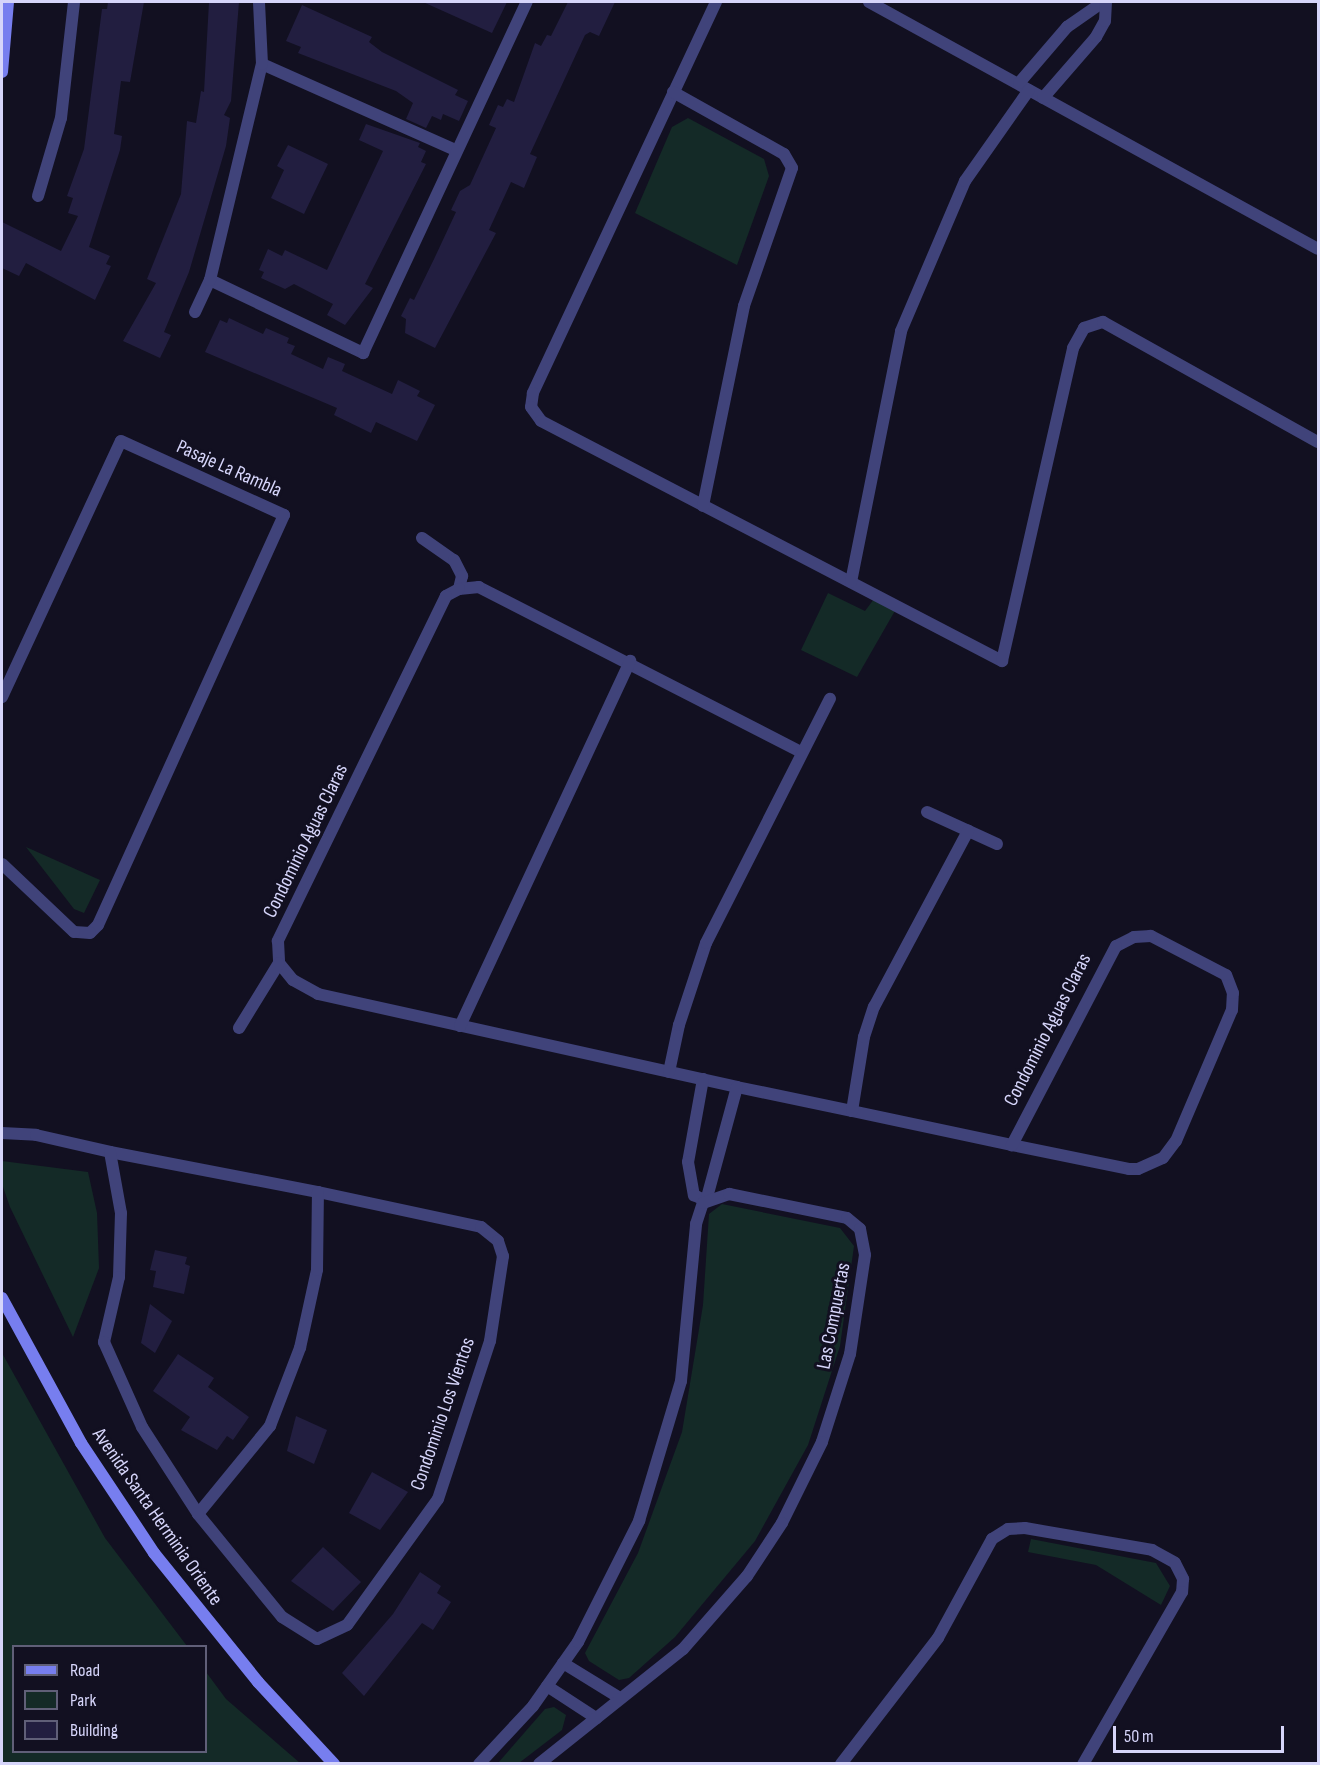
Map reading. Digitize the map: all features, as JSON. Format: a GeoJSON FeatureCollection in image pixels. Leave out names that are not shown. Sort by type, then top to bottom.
{"type":"FeatureCollection","features":[{"type":"Feature","properties":{"kind":"street"},"geometry":{"type":"LineString","coordinates":[[2,72],[8,2]]}},
{"type":"Feature","properties":{"kind":"street"},"geometry":{"type":"LineString","coordinates":[[38,196],[61,118],[74,2]]}},
{"type":"Feature","properties":{"kind":"street"},"geometry":{"type":"LineString","coordinates":[[195,312],[210,280],[262,64],[259,2]]}},
{"type":"Feature","properties":{"kind":"street"},"geometry":{"type":"LineString","coordinates":[[210,280],[363,353],[455,150],[527,2]]}},
{"type":"Feature","properties":{"kind":"street"},"geometry":{"type":"LineString","coordinates":[[716,2],[532,393],[531,407],[541,421],[560,434],[851,582],[1002,662],[1073,348],[1084,328],[1103,322],[1318,442]]}},
{"type":"Feature","properties":{"kind":"street"},"geometry":{"type":"LineString","coordinates":[[869,2],[1318,249]]}},
{"type":"Feature","properties":{"kind":"street"},"geometry":{"type":"LineString","coordinates":[[851,582],[901,331],[965,180],[1024,86],[1067,27],[1105,2]]}},
{"type":"Feature","properties":{"kind":"street"},"geometry":{"type":"LineString","coordinates":[[1043,98],[1096,37],[1105,21],[1105,2]]}},
{"type":"Feature","properties":{"kind":"street"},"geometry":{"type":"LineString","coordinates":[[262,64],[455,150]]}},
{"type":"Feature","properties":{"kind":"street"},"geometry":{"type":"LineString","coordinates":[[674,92],[784,154],[792,168],[744,306],[703,506]]}},
{"type":"Feature","properties":{"kind":"street","name":"Pasaje La Rambla"},"geometry":{"type":"LineString","coordinates":[[2,697],[121,441],[284,515],[98,926],[84,934],[70,928],[2,864]]}},
{"type":"Feature","properties":{"kind":"street"},"geometry":{"type":"LineString","coordinates":[[422,538],[454,560],[462,576],[459,589],[479,587],[609,650],[800,752]]}},
{"type":"Feature","properties":{"kind":"street","name":"Condominio Aguas Claras"},"geometry":{"type":"LineString","coordinates":[[459,589],[446,596],[278,941],[279,963],[293,980],[318,994],[738,1087],[1129,1169],[1146,1168],[1163,1158],[1176,1141],[1232,1010],[1233,993],[1226,975],[1151,936],[1134,937],[1116,946],[1012,1144]]}},
{"type":"Feature","properties":{"kind":"street"},"geometry":{"type":"LineString","coordinates":[[460,1026],[630,661]]}},
{"type":"Feature","properties":{"kind":"street"},"geometry":{"type":"LineString","coordinates":[[669,1072],[678,1025],[706,943],[800,752],[830,699]]}},
{"type":"Feature","properties":{"kind":"street"},"geometry":{"type":"LineString","coordinates":[[927,812],[997,844]]}},
{"type":"Feature","properties":{"kind":"street"},"geometry":{"type":"LineString","coordinates":[[852,1111],[867,1024],[968,831]]}},
{"type":"Feature","properties":{"kind":"street"},"geometry":{"type":"LineString","coordinates":[[238,1028],[279,963]]}},
{"type":"Feature","properties":{"kind":"street"},"geometry":{"type":"LineString","coordinates":[[703,1079],[688,1162],[694,1195],[706,1201]]}},
{"type":"Feature","properties":{"kind":"street"},"geometry":{"type":"LineString","coordinates":[[479,1764],[547,1686],[563,1662],[634,1532],[663,1449],[686,1350],[697,1218],[706,1201],[738,1087]]}},
{"type":"Feature","properties":{"kind":"street","name":"Condominio Los Vientos"},"geometry":{"type":"LineString","coordinates":[[2,1133],[36,1135],[481,1227],[498,1241],[503,1256],[490,1341],[438,1499],[347,1625],[317,1639],[286,1621],[198,1514],[142,1427],[104,1342],[120,1277],[121,1214],[110,1152]]}},
{"type":"Feature","properties":{"kind":"street"},"geometry":{"type":"LineString","coordinates":[[198,1514],[270,1426],[300,1348],[317,1270],[318,1192]]}},
{"type":"Feature","properties":{"kind":"street","name":"Las Compuertas"},"geometry":{"type":"LineString","coordinates":[[539,1764],[596,1719],[705,1626],[782,1523],[822,1442],[850,1354],[861,1296],[865,1244],[860,1229],[847,1218],[729,1194],[706,1201]]}},
{"type":"Feature","properties":{"kind":"street","name":"Avenida Santa Herminia Oriente"},"geometry":{"type":"LineString","coordinates":[[2,1298],[76,1433],[154,1553],[251,1674],[334,1764]]}},
{"type":"Feature","properties":{"kind":"street"},"geometry":{"type":"LineString","coordinates":[[841,1764],[932,1648],[992,1539],[1016,1528],[1152,1551],[1172,1560],[1183,1579],[1182,1592],[1083,1764]]}},
{"type":"Feature","properties":{"kind":"street"},"geometry":{"type":"LineString","coordinates":[[563,1662],[620,1698]]}},
{"type":"Feature","properties":{"kind":"street"},"geometry":{"type":"LineString","coordinates":[[547,1686],[596,1719]]}},
{"type":"Feature","properties":{"kind":"green space"},"geometry":{"type":"Polygon","coordinates":[[[688,118],[764,159],[769,176],[737,265],[635,213],[672,127],[688,118]]]}},
{"type":"Feature","properties":{"kind":"green space"},"geometry":{"type":"Polygon","coordinates":[[[880,591],[900,602],[857,677],[801,650],[828,593],[865,611],[880,591]]]}},
{"type":"Feature","properties":{"kind":"green space"},"geometry":{"type":"Polygon","coordinates":[[[26,847],[100,880],[84,913],[74,909],[26,847]]]}},
{"type":"Feature","properties":{"kind":"green space"},"geometry":{"type":"Polygon","coordinates":[[[2,1161],[88,1172],[97,1213],[99,1268],[73,1337],[10,1207],[2,1184],[2,1161]]]}},
{"type":"Feature","properties":{"kind":"green space"},"geometry":{"type":"Polygon","coordinates":[[[722,1204],[840,1228],[854,1246],[840,1346],[808,1445],[755,1541],[675,1637],[629,1678],[619,1680],[589,1661],[585,1653],[638,1553],[682,1432],[703,1305],[709,1214],[722,1204]]]}},
{"type":"Feature","properties":{"kind":"green space"},"geometry":{"type":"Polygon","coordinates":[[[2,1353],[105,1538],[186,1645],[12,1645],[12,1753],[207,1753],[207,1673],[226,1699],[300,1763],[2,1763],[2,1353]]]}},
{"type":"Feature","properties":{"kind":"green space"},"geometry":{"type":"Polygon","coordinates":[[[1031,1539],[1156,1563],[1170,1586],[1161,1605],[1096,1565],[1028,1552],[1031,1539]]]}},
{"type":"Feature","properties":{"kind":"green space"},"geometry":{"type":"Polygon","coordinates":[[[554,1707],[566,1715],[562,1730],[519,1763],[498,1763],[545,1709],[554,1707]]]}},
{"type":"Feature","properties":{"kind":"building"},"geometry":{"type":"Polygon","coordinates":[[[108,2],[144,2],[130,82],[121,81],[114,134],[122,136],[120,150],[89,247],[110,256],[106,264],[111,266],[95,300],[26,263],[19,276],[2,268],[2,222],[61,251],[78,216],[68,213],[73,198],[67,196],[84,149],[102,9],[107,9],[108,2]]]}},
{"type":"Feature","properties":{"kind":"building"},"geometry":{"type":"Polygon","coordinates":[[[209,2],[239,2],[231,101],[224,115],[230,118],[226,146],[189,272],[164,332],[171,335],[160,358],[123,341],[156,283],[147,279],[181,194],[187,121],[196,123],[201,91],[204,92],[209,2]]]}},
{"type":"Feature","properties":{"kind":"building"},"geometry":{"type":"Polygon","coordinates":[[[423,2],[507,2],[492,33],[423,2]]]}},
{"type":"Feature","properties":{"kind":"building"},"geometry":{"type":"Polygon","coordinates":[[[568,2],[615,2],[599,36],[590,32],[585,35],[530,154],[537,157],[524,188],[511,182],[489,230],[496,233],[435,348],[405,333],[406,319],[401,316],[410,298],[414,300],[435,257],[456,212],[451,210],[460,191],[470,185],[496,128],[489,125],[498,105],[503,107],[507,99],[514,102],[535,43],[541,46],[547,35],[551,36],[568,2]]]}},
{"type":"Feature","properties":{"kind":"building"},"geometry":{"type":"Polygon","coordinates":[[[302,5],[372,37],[369,42],[382,52],[458,90],[455,95],[468,101],[459,121],[443,114],[441,120],[432,116],[426,128],[406,119],[413,103],[396,91],[298,53],[301,47],[286,41],[302,5]]]}},
{"type":"Feature","properties":{"kind":"building"},"geometry":{"type":"Polygon","coordinates":[[[366,124],[420,143],[418,147],[426,151],[421,162],[426,164],[365,284],[373,288],[345,325],[327,315],[333,304],[294,284],[285,289],[261,278],[264,272],[259,270],[268,249],[282,256],[285,250],[327,270],[383,151],[359,140],[366,124]]]}},
{"type":"Feature","properties":{"kind":"building"},"geometry":{"type":"Polygon","coordinates":[[[288,145],[328,164],[304,214],[271,198],[284,170],[277,166],[288,145]]]}},
{"type":"Feature","properties":{"kind":"building"},"geometry":{"type":"Polygon","coordinates":[[[229,318],[263,334],[266,328],[289,338],[287,343],[295,346],[291,354],[323,369],[328,357],[345,364],[342,371],[392,394],[398,380],[420,391],[417,396],[435,405],[417,441],[376,422],[371,433],[334,415],[337,408],[205,352],[220,320],[227,323],[229,318]]]}},
{"type":"Feature","properties":{"kind":"building"},"geometry":{"type":"Polygon","coordinates":[[[155,1250],[187,1257],[185,1264],[190,1266],[184,1294],[153,1287],[156,1271],[150,1270],[155,1250]]]}},
{"type":"Feature","properties":{"kind":"building"},"geometry":{"type":"Polygon","coordinates":[[[150,1304],[172,1321],[155,1353],[141,1343],[150,1304]]]}},
{"type":"Feature","properties":{"kind":"building"},"geometry":{"type":"Polygon","coordinates":[[[178,1354],[214,1378],[208,1387],[249,1417],[233,1440],[227,1436],[217,1450],[181,1430],[190,1417],[153,1391],[178,1354]]]}},
{"type":"Feature","properties":{"kind":"building"},"geometry":{"type":"Polygon","coordinates":[[[296,1416],[327,1430],[314,1464],[287,1451],[296,1416]]]}},
{"type":"Feature","properties":{"kind":"building"},"geometry":{"type":"Polygon","coordinates":[[[372,1472],[408,1492],[380,1530],[349,1513],[372,1472]]]}},
{"type":"Feature","properties":{"kind":"building"},"geometry":{"type":"Polygon","coordinates":[[[323,1547],[361,1582],[333,1611],[291,1581],[323,1547]]]}},
{"type":"Feature","properties":{"kind":"building"},"geometry":{"type":"Polygon","coordinates":[[[420,1572],[441,1586],[437,1593],[451,1602],[433,1630],[422,1623],[364,1696],[342,1673],[393,1614],[420,1572]]]}}]}
